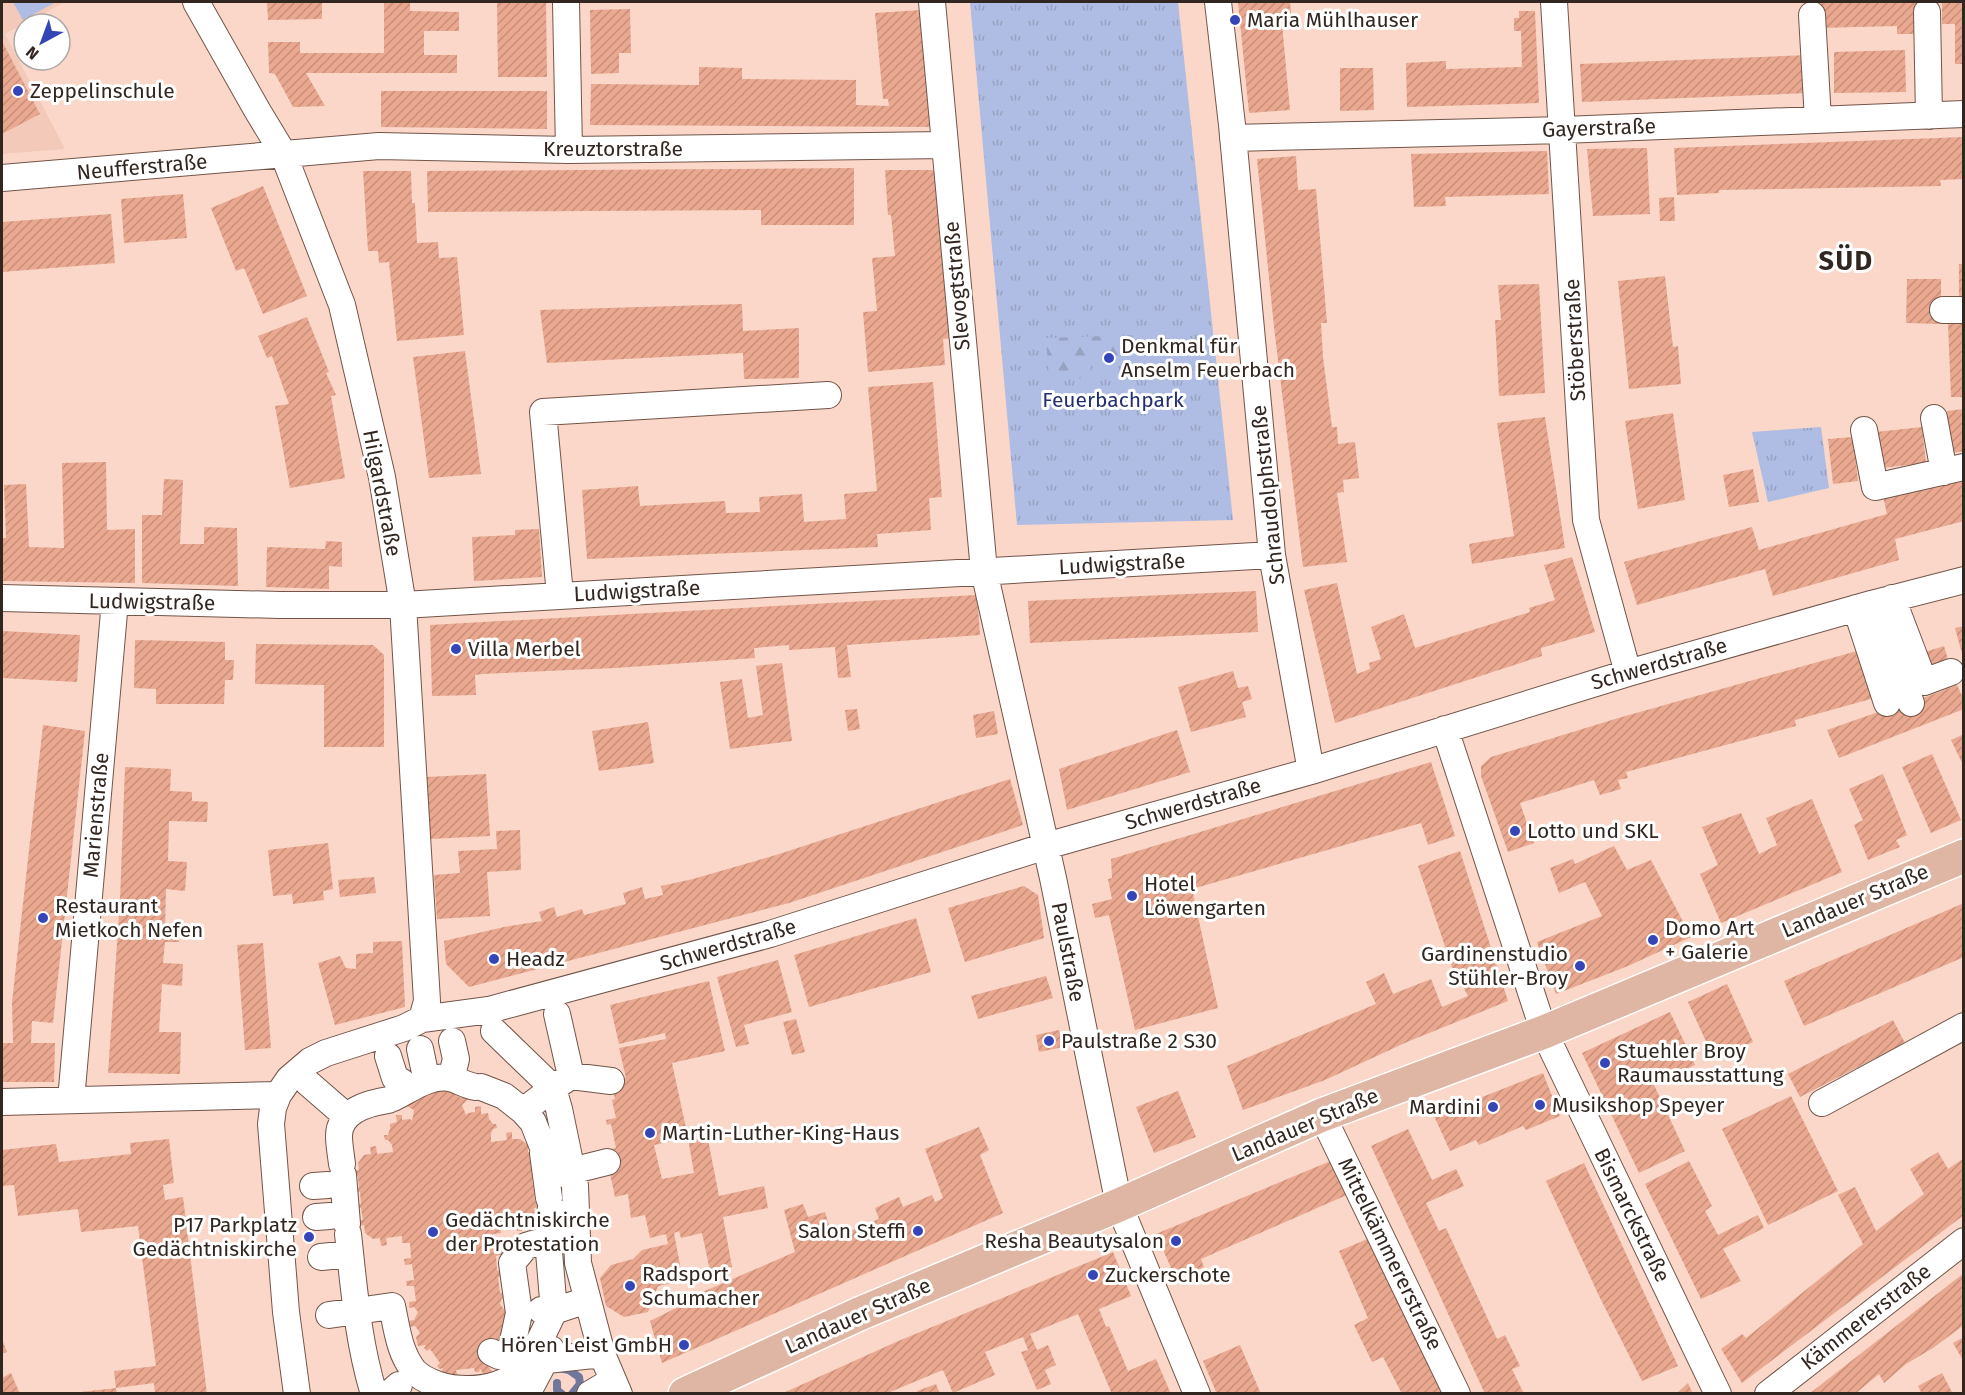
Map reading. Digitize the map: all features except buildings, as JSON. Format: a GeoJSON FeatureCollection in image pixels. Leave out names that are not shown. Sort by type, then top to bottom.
{"type":"FeatureCollection","features":[{"type":"Feature","properties":{"kind":"main road","name":"Landauer Straße"},"geometry":{"type":"LineString","coordinates":[[685,1394],[859,1314],[1119,1205],[1322,1115],[1544,1032],[1964,856]]}},
{"type":"Feature","properties":{"kind":"street","name":"Hilgardstraße"},"geometry":{"type":"LineString","coordinates":[[196,2],[256,110],[283,153],[342,304],[381,477],[403,605],[427,1001],[422,1019]]}},
{"type":"Feature","properties":{"kind":"street"},"geometry":{"type":"LineString","coordinates":[[566,2],[569,150]]}},
{"type":"Feature","properties":{"kind":"street","name":"Slevogtstraße"},"geometry":{"type":"LineString","coordinates":[[932,2],[984,571]]}},
{"type":"Feature","properties":{"kind":"street","name":"Schraudolphstraße"},"geometry":{"type":"LineString","coordinates":[[1218,2],[1272,555],[1311,771]]}},
{"type":"Feature","properties":{"kind":"street","name":"Stöberstraße"},"geometry":{"type":"LineString","coordinates":[[1554,2],[1586,520],[1628,672]]}},
{"type":"Feature","properties":{"kind":"street"},"geometry":{"type":"LineString","coordinates":[[1928,12],[1929,116]]}},
{"type":"Feature","properties":{"kind":"street"},"geometry":{"type":"LineString","coordinates":[[1812,15],[1824,120]]}},
{"type":"Feature","properties":{"kind":"street"},"geometry":{"type":"LineString","coordinates":[[1824,120],[1827,43]]}},
{"type":"Feature","properties":{"kind":"street","name":"Gayerstraße"},"geometry":{"type":"LineString","coordinates":[[1233,138],[1563,130],[1964,114]]}},
{"type":"Feature","properties":{"kind":"street","name":"Kreuztorstraße"},"geometry":{"type":"LineString","coordinates":[[283,153],[379,146],[569,150],[944,145]]}},
{"type":"Feature","properties":{"kind":"street","name":"Neufferstraße"},"geometry":{"type":"LineString","coordinates":[[2,178],[171,165],[283,153]]}},
{"type":"Feature","properties":{"kind":"street"},"geometry":{"type":"LineString","coordinates":[[560,595],[543,412],[828,395]]}},
{"type":"Feature","properties":{"kind":"street"},"geometry":{"type":"LineString","coordinates":[[1864,430],[1875,487],[1954,470],[1934,418]]}},
{"type":"Feature","properties":{"kind":"street","name":"Ludwigstraße"},"geometry":{"type":"LineString","coordinates":[[2,598],[403,605],[1272,555]]}},
{"type":"Feature","properties":{"kind":"street","name":"Paulstraße"},"geometry":{"type":"LineString","coordinates":[[984,571],[1046,846],[1119,1205],[1197,1394]]}},
{"type":"Feature","properties":{"kind":"street","name":"Schwerdstraße"},"geometry":{"type":"LineString","coordinates":[[278,1095],[289,1079],[310,1061],[326,1053],[404,1028],[422,1019],[489,1010],[770,934],[1046,846],[1311,771],[1628,672],[1964,580]]}},
{"type":"Feature","properties":{"kind":"street","name":"Marienstraße"},"geometry":{"type":"LineString","coordinates":[[70,1100],[115,601]]}},
{"type":"Feature","properties":{"kind":"street"},"geometry":{"type":"LineString","coordinates":[[1873,604],[1924,682],[1951,672]]}},
{"type":"Feature","properties":{"kind":"street"},"geometry":{"type":"LineString","coordinates":[[1873,604],[1899,703]]}},
{"type":"Feature","properties":{"kind":"street","name":"Bismarckstraße"},"geometry":{"type":"LineString","coordinates":[[1445,729],[1544,1032],[1718,1394]]}},
{"type":"Feature","properties":{"kind":"street"},"geometry":{"type":"LineString","coordinates":[[503,1352],[548,1240],[562,1082],[557,1014]]}},
{"type":"Feature","properties":{"kind":"street"},"geometry":{"type":"LineString","coordinates":[[1822,1103],[1964,1026]]}},
{"type":"Feature","properties":{"kind":"street"},"geometry":{"type":"LineString","coordinates":[[495,1030],[562,1082]]}},
{"type":"Feature","properties":{"kind":"street"},"geometry":{"type":"LineString","coordinates":[[385,1355],[357,1311],[337,1203],[339,1134],[346,1116],[456,1059],[452,1041]]}},
{"type":"Feature","properties":{"kind":"street"},"geometry":{"type":"LineString","coordinates":[[388,1056],[395,1078],[421,1078],[479,1087],[504,1096],[533,1122],[576,1236],[578,1263],[503,1352]]}},
{"type":"Feature","properties":{"kind":"street"},"geometry":{"type":"LineString","coordinates":[[523,1111],[562,1082],[611,1081]]}},
{"type":"Feature","properties":{"kind":"street"},"geometry":{"type":"LineString","coordinates":[[308,1083],[346,1116]]}},
{"type":"Feature","properties":{"kind":"street"},"geometry":{"type":"LineString","coordinates":[[2,1102],[278,1095],[273,1107],[272,1135],[286,1312],[297,1394]]}},
{"type":"Feature","properties":{"kind":"street","name":"Mittelkämmererstraße"},"geometry":{"type":"LineString","coordinates":[[1322,1115],[1457,1394]]}},
{"type":"Feature","properties":{"kind":"street"},"geometry":{"type":"LineString","coordinates":[[553,1175],[607,1162]]}},
{"type":"Feature","properties":{"kind":"street"},"geometry":{"type":"LineString","coordinates":[[321,1257],[337,1203]]}},
{"type":"Feature","properties":{"kind":"street"},"geometry":{"type":"LineString","coordinates":[[503,1352],[512,1263],[526,1246],[576,1236]]}},
{"type":"Feature","properties":{"kind":"street","name":"Kämmererstraße"},"geometry":{"type":"LineString","coordinates":[[1768,1394],[1964,1241]]}},
{"type":"Feature","properties":{"kind":"street"},"geometry":{"type":"LineString","coordinates":[[328,1315],[392,1306],[385,1355],[374,1394]]}},
{"type":"Feature","properties":{"kind":"street"},"geometry":{"type":"LineString","coordinates":[[503,1352],[602,1354]]}},
{"type":"Feature","properties":{"kind":"street"},"geometry":{"type":"LineString","coordinates":[[385,1355],[503,1352],[602,1354]]}},
{"type":"Feature","properties":{"kind":"street"},"geometry":{"type":"LineString","coordinates":[[602,1354],[607,1389]]}},
{"type":"Feature","properties":{"kind":"street"},"geometry":{"type":"LineString","coordinates":[[292,1357],[315,1394]]}},
{"type":"Feature","properties":{"kind":"shaded area","name":"Zeppelinschule"},"geometry":{"type":"Polygon","coordinates":[[[2,2],[65,2],[46,12],[12,12],[12,30],[5,34],[12,47],[12,72],[25,72],[65,149],[2,154],[2,2]]]}},
{"type":"Feature","properties":{"kind":"green space"},"geometry":{"type":"Polygon","coordinates":[[[13,2],[56,2],[38,12],[19,12],[13,2]]]}},
{"type":"Feature","properties":{"kind":"green space","name":"Feuerbachpark"},"geometry":{"type":"Polygon","coordinates":[[[970,2],[1178,2],[1233,520],[1017,525],[970,2]]]}},
{"type":"Feature","properties":{"kind":"green space"},"geometry":{"type":"Polygon","coordinates":[[[1171,334],[1175,374],[1128,376],[1127,355],[1090,356],[1091,378],[1049,379],[1046,338],[1171,334]]]}},
{"type":"Feature","properties":{"kind":"green space"},"geometry":{"type":"Polygon","coordinates":[[[1821,427],[1829,488],[1768,502],[1752,432],[1821,427]]]}},
{"type":"Feature","properties":{"kind":"waterway"},"geometry":{"type":"LineString","coordinates":[[559,1368],[569,1370],[579,1377],[580,1384],[572,1394]]}},
{"type":"Feature","properties":{"kind":"waterway"},"geometry":{"type":"LineString","coordinates":[[557,1383],[557,1390],[562,1394]]}},
{"type":"Feature","properties":{"kind":"place","name":"Maria Mühlhauser"},"geometry":{"type":"Point","coordinates":[1235,20]}},
{"type":"Feature","properties":{"kind":"place","name":"Zeppelinschule"},"geometry":{"type":"Point","coordinates":[18,91]}},
{"type":"Feature","properties":{"kind":"place","name":"Denkmal für Anselm Feuerbach"},"geometry":{"type":"Point","coordinates":[1109,358]}},
{"type":"Feature","properties":{"kind":"place","name":"Villa Merbel"},"geometry":{"type":"Point","coordinates":[456,649]}},
{"type":"Feature","properties":{"kind":"place","name":"Lotto und SKL"},"geometry":{"type":"Point","coordinates":[1515,831]}},
{"type":"Feature","properties":{"kind":"place","name":"Hotel Löwengarten"},"geometry":{"type":"Point","coordinates":[1132,896]}},
{"type":"Feature","properties":{"kind":"place","name":"Restaurant Mietkoch Nefen"},"geometry":{"type":"Point","coordinates":[43,918]}},
{"type":"Feature","properties":{"kind":"place","name":"Domo Art + Galerie"},"geometry":{"type":"Point","coordinates":[1653,940]}},
{"type":"Feature","properties":{"kind":"place","name":"Headz"},"geometry":{"type":"Point","coordinates":[494,959]}},
{"type":"Feature","properties":{"kind":"place","name":"Gardinenstudio Stühler-Broy"},"geometry":{"type":"Point","coordinates":[1580,966]}},
{"type":"Feature","properties":{"kind":"place","name":"Paulstraße 2 S30"},"geometry":{"type":"Point","coordinates":[1049,1041]}},
{"type":"Feature","properties":{"kind":"place","name":"Stuehler Broy Raumausstattung"},"geometry":{"type":"Point","coordinates":[1605,1063]}},
{"type":"Feature","properties":{"kind":"place","name":"Musikshop Speyer"},"geometry":{"type":"Point","coordinates":[1540,1105]}},
{"type":"Feature","properties":{"kind":"place","name":"Mardini"},"geometry":{"type":"Point","coordinates":[1493,1107]}},
{"type":"Feature","properties":{"kind":"place","name":"Martin-Luther-King-Haus"},"geometry":{"type":"Point","coordinates":[650,1133]}},
{"type":"Feature","properties":{"kind":"place","name":"Salon Steffi"},"geometry":{"type":"Point","coordinates":[918,1231]}},
{"type":"Feature","properties":{"kind":"place","name":"Gedächtniskirche der Protestation"},"geometry":{"type":"Point","coordinates":[433,1232]}},
{"type":"Feature","properties":{"kind":"place","name":"P17 Parkplatz Gedächtniskirche"},"geometry":{"type":"Point","coordinates":[309,1237]}},
{"type":"Feature","properties":{"kind":"place","name":"Resha Beautysalon"},"geometry":{"type":"Point","coordinates":[1176,1241]}},
{"type":"Feature","properties":{"kind":"place","name":"Zuckerschote"},"geometry":{"type":"Point","coordinates":[1093,1275]}},
{"type":"Feature","properties":{"kind":"place","name":"Radsport Schumacher"},"geometry":{"type":"Point","coordinates":[630,1286]}},
{"type":"Feature","properties":{"kind":"place","name":"Hören Leist GmbH"},"geometry":{"type":"Point","coordinates":[684,1345]}},
{"type":"Feature","properties":{"kind":"district","name":"SÜD"},"geometry":{"type":"Point","coordinates":[1846,261]}}]}
